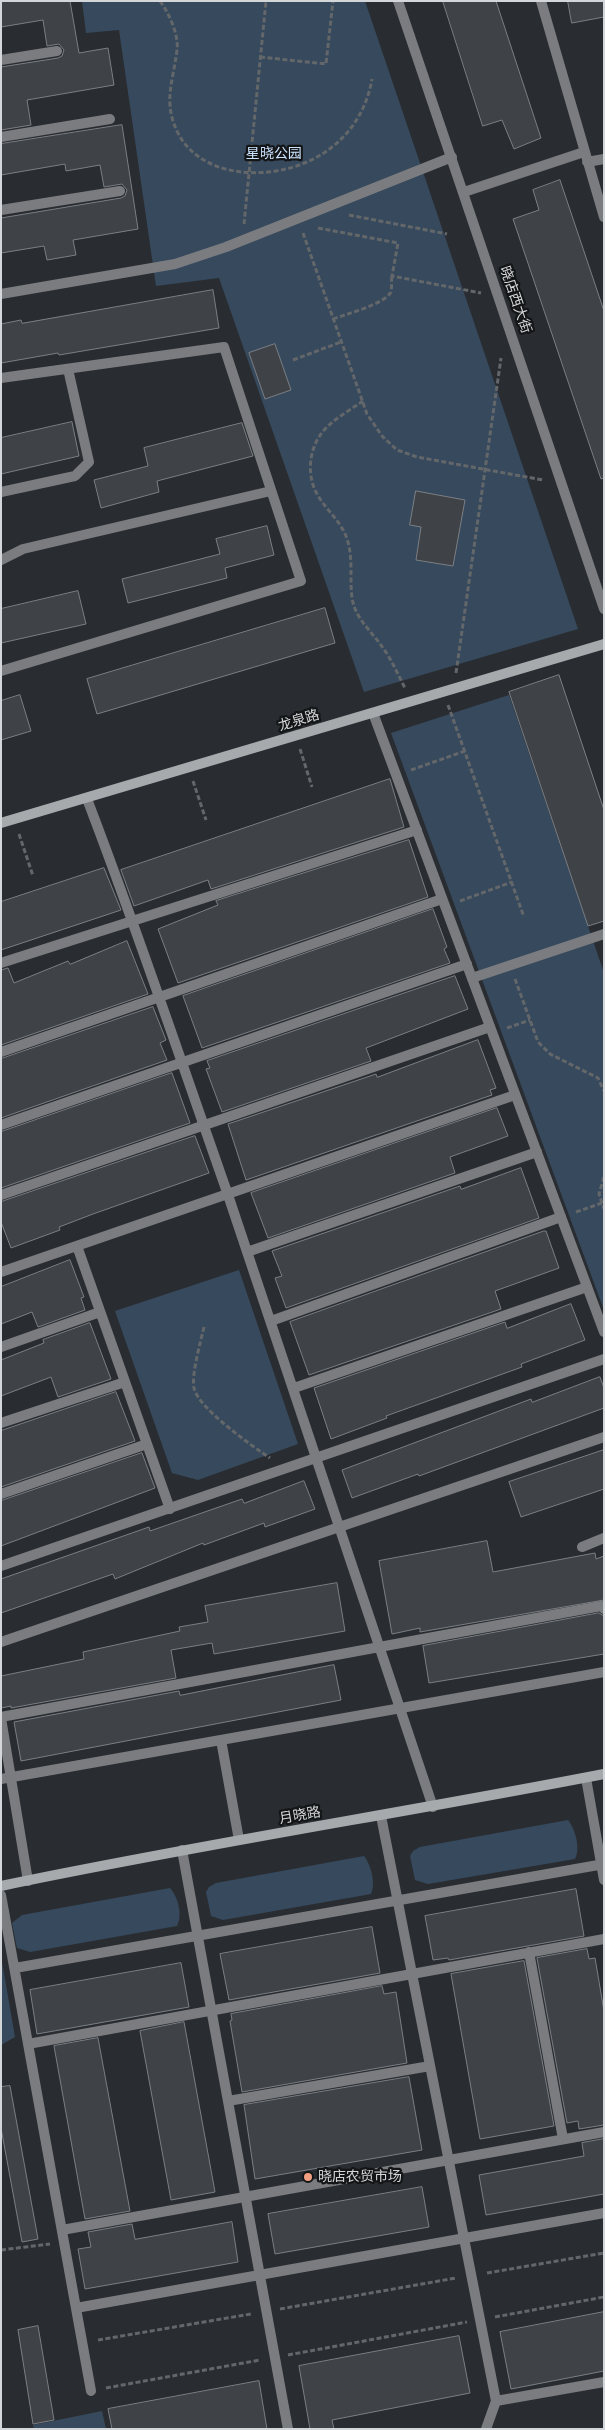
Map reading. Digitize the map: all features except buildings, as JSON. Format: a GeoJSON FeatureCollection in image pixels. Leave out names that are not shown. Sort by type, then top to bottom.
{"type":"FeatureCollection","features":[{"type":"Feature","properties":{"kind":"street","name":"晓店西大街"},"geometry":{"type":"LineString","coordinates":[[398,1],[604,609]]}},
{"type":"Feature","properties":{"kind":"street"},"geometry":{"type":"LineString","coordinates":[[541,1],[585,157],[604,216]]}},
{"type":"Feature","properties":{"kind":"street"},"geometry":{"type":"LineString","coordinates":[[1,60],[58,51]]}},
{"type":"Feature","properties":{"kind":"street"},"geometry":{"type":"LineString","coordinates":[[1,137],[110,119]]}},
{"type":"Feature","properties":{"kind":"street"},"geometry":{"type":"LineString","coordinates":[[1,294],[176,264],[299,222],[452,157]]}},
{"type":"Feature","properties":{"kind":"street"},"geometry":{"type":"LineString","coordinates":[[464,192],[585,157],[604,159]]}},
{"type":"Feature","properties":{"kind":"street"},"geometry":{"type":"LineString","coordinates":[[1,210],[120,191]]}},
{"type":"Feature","properties":{"kind":"street"},"geometry":{"type":"LineString","coordinates":[[1,378],[224,347],[301,581],[1,671]]}},
{"type":"Feature","properties":{"kind":"street"},"geometry":{"type":"LineString","coordinates":[[1,492],[75,476],[89,462],[68,369]]}},
{"type":"Feature","properties":{"kind":"street"},"geometry":{"type":"LineString","coordinates":[[1,560],[23,549],[271,491]]}},
{"type":"Feature","properties":{"kind":"street","name":"龙泉路"},"geometry":{"type":"LineString","coordinates":[[1,823],[604,644]]}},
{"type":"Feature","properties":{"kind":"street"},"geometry":{"type":"LineString","coordinates":[[373,713],[604,1332]]}},
{"type":"Feature","properties":{"kind":"street"},"geometry":{"type":"LineString","coordinates":[[87,799],[133,920],[228,1195],[381,1646],[433,1807]]}},
{"type":"Feature","properties":{"kind":"street"},"geometry":{"type":"LineString","coordinates":[[1,963],[417,830]]}},
{"type":"Feature","properties":{"kind":"street"},"geometry":{"type":"LineString","coordinates":[[1,1052],[444,902]]}},
{"type":"Feature","properties":{"kind":"street"},"geometry":{"type":"LineString","coordinates":[[472,978],[604,934]]}},
{"type":"Feature","properties":{"kind":"street"},"geometry":{"type":"LineString","coordinates":[[1,1125],[467,964]]}},
{"type":"Feature","properties":{"kind":"street"},"geometry":{"type":"LineString","coordinates":[[1,1195],[491,1030]]}},
{"type":"Feature","properties":{"kind":"street"},"geometry":{"type":"LineString","coordinates":[[1,1272],[515,1095]]}},
{"type":"Feature","properties":{"kind":"street"},"geometry":{"type":"LineString","coordinates":[[247,1252],[537,1152]]}},
{"type":"Feature","properties":{"kind":"street"},"geometry":{"type":"LineString","coordinates":[[271,1321],[561,1218]]}},
{"type":"Feature","properties":{"kind":"street"},"geometry":{"type":"LineString","coordinates":[[76,1246],[170,1509]]}},
{"type":"Feature","properties":{"kind":"street"},"geometry":{"type":"LineString","coordinates":[[294,1388],[587,1287]]}},
{"type":"Feature","properties":{"kind":"street"},"geometry":{"type":"LineString","coordinates":[[1,1347],[100,1312]]}},
{"type":"Feature","properties":{"kind":"street"},"geometry":{"type":"LineString","coordinates":[[1,1566],[604,1359]]}},
{"type":"Feature","properties":{"kind":"street"},"geometry":{"type":"LineString","coordinates":[[1,1423],[124,1382]]}},
{"type":"Feature","properties":{"kind":"street"},"geometry":{"type":"LineString","coordinates":[[1,1642],[604,1437]]}},
{"type":"Feature","properties":{"kind":"street"},"geometry":{"type":"LineString","coordinates":[[1,1494],[147,1444]]}},
{"type":"Feature","properties":{"kind":"street"},"geometry":{"type":"LineString","coordinates":[[582,1547],[604,1538]]}},
{"type":"Feature","properties":{"kind":"street"},"geometry":{"type":"LineString","coordinates":[[28,1881],[7,1778],[1,1718],[601,1606],[604,1609]]}},
{"type":"Feature","properties":{"kind":"street"},"geometry":{"type":"LineString","coordinates":[[7,1778],[604,1672]]}},
{"type":"Feature","properties":{"kind":"street"},"geometry":{"type":"LineString","coordinates":[[221,1740],[239,1840]]}},
{"type":"Feature","properties":{"kind":"street","name":"月晓路"},"geometry":{"type":"LineString","coordinates":[[1,1886],[182,1850],[433,1807],[604,1774]]}},
{"type":"Feature","properties":{"kind":"street"},"geometry":{"type":"LineString","coordinates":[[586,1778],[604,1880]]}},
{"type":"Feature","properties":{"kind":"street"},"geometry":{"type":"LineString","coordinates":[[381,1816],[496,2401],[486,2429]]}},
{"type":"Feature","properties":{"kind":"street"},"geometry":{"type":"LineString","coordinates":[[182,1850],[288,2429]]}},
{"type":"Feature","properties":{"kind":"street"},"geometry":{"type":"LineString","coordinates":[[15,1968],[602,1864]]}},
{"type":"Feature","properties":{"kind":"street"},"geometry":{"type":"LineString","coordinates":[[1,1895],[91,2391]]}},
{"type":"Feature","properties":{"kind":"street"},"geometry":{"type":"LineString","coordinates":[[28,2044],[604,1939]]}},
{"type":"Feature","properties":{"kind":"street"},"geometry":{"type":"LineString","coordinates":[[529,1952],[563,2139]]}},
{"type":"Feature","properties":{"kind":"street"},"geometry":{"type":"LineString","coordinates":[[228,2101],[430,2066]]}},
{"type":"Feature","properties":{"kind":"street"},"geometry":{"type":"LineString","coordinates":[[62,2230],[604,2132]]}},
{"type":"Feature","properties":{"kind":"street"},"geometry":{"type":"LineString","coordinates":[[76,2308],[604,2213]]}},
{"type":"Feature","properties":{"kind":"street"},"geometry":{"type":"LineString","coordinates":[[496,2401],[604,2382]]}},
{"type":"Feature","properties":{"kind":"path"},"geometry":{"type":"LineString","coordinates":[[160,1],[171,19],[178,48],[170,86],[171,119],[190,149],[208,164],[226,170],[265,174],[290,169],[319,157],[338,142],[357,120],[370,91],[372,79]]}},
{"type":"Feature","properties":{"kind":"path"},"geometry":{"type":"LineString","coordinates":[[242,240],[266,1]]}},
{"type":"Feature","properties":{"kind":"path"},"geometry":{"type":"LineString","coordinates":[[260,57],[326,64],[333,1]]}},
{"type":"Feature","properties":{"kind":"path"},"geometry":{"type":"LineString","coordinates":[[341,214],[447,234]]}},
{"type":"Feature","properties":{"kind":"path"},"geometry":{"type":"LineString","coordinates":[[299,222],[398,243],[391,291],[387,297],[380,302],[334,319]]}},
{"type":"Feature","properties":{"kind":"path"},"geometry":{"type":"LineString","coordinates":[[299,222],[367,414],[382,436],[397,450],[416,457],[562,483]]}},
{"type":"Feature","properties":{"kind":"path"},"geometry":{"type":"LineString","coordinates":[[392,276],[499,296]]}},
{"type":"Feature","properties":{"kind":"path"},"geometry":{"type":"LineString","coordinates":[[293,360],[342,342]]}},
{"type":"Feature","properties":{"kind":"path"},"geometry":{"type":"LineString","coordinates":[[456,689],[456,663],[501,356]]}},
{"type":"Feature","properties":{"kind":"path"},"geometry":{"type":"LineString","coordinates":[[363,401],[334,421],[320,434],[312,454],[309,474],[316,493],[338,520],[346,536],[352,558],[352,597],[356,612],[385,650],[412,702]]}},
{"type":"Feature","properties":{"kind":"path"},"geometry":{"type":"LineString","coordinates":[[444,692],[524,917]]}},
{"type":"Feature","properties":{"kind":"path"},"geometry":{"type":"LineString","coordinates":[[296,736],[312,787]]}},
{"type":"Feature","properties":{"kind":"path"},"geometry":{"type":"LineString","coordinates":[[396,775],[465,751]]}},
{"type":"Feature","properties":{"kind":"path"},"geometry":{"type":"LineString","coordinates":[[188,769],[206,820]]}},
{"type":"Feature","properties":{"kind":"path"},"geometry":{"type":"LineString","coordinates":[[14,820],[33,876]]}},
{"type":"Feature","properties":{"kind":"path"},"geometry":{"type":"LineString","coordinates":[[444,902],[512,882]]}},
{"type":"Feature","properties":{"kind":"path"},"geometry":{"type":"LineString","coordinates":[[511,966],[538,1042],[550,1054],[598,1078],[604,1091]]}},
{"type":"Feature","properties":{"kind":"path"},"geometry":{"type":"LineString","coordinates":[[491,1030],[530,1020]]}},
{"type":"Feature","properties":{"kind":"path"},"geometry":{"type":"LineString","coordinates":[[604,1178],[599,1194],[604,1209]]}},
{"type":"Feature","properties":{"kind":"path"},"geometry":{"type":"LineString","coordinates":[[561,1218],[602,1203]]}},
{"type":"Feature","properties":{"kind":"path"},"geometry":{"type":"LineString","coordinates":[[204,1327],[194,1382],[197,1395],[209,1410],[255,1448],[276,1462],[291,1467]]}},
{"type":"Feature","properties":{"kind":"path"},"geometry":{"type":"LineString","coordinates":[[1,2250],[64,2243]]}},
{"type":"Feature","properties":{"kind":"path"},"geometry":{"type":"LineString","coordinates":[[82,2343],[604,2253]]}},
{"type":"Feature","properties":{"kind":"path"},"geometry":{"type":"LineString","coordinates":[[91,2391],[604,2297]]}},
{"type":"Feature","properties":{"kind":"green space","name":"星晓公园"},"geometry":{"type":"Polygon","coordinates":[[[82,1],[365,1],[578,629],[364,692],[219,278],[156,286],[119,30],[86,33],[82,1]]]}},
{"type":"Feature","properties":{"kind":"green space"},"geometry":{"type":"Polygon","coordinates":[[[509,695],[604,973],[604,1310],[391,733],[509,695]]]}},
{"type":"Feature","properties":{"kind":"green space"},"geometry":{"type":"Polygon","coordinates":[[[239,1270],[298,1444],[198,1480],[172,1473],[115,1311],[239,1270]]]}},
{"type":"Feature","properties":{"kind":"green space"},"geometry":{"type":"Polygon","coordinates":[[[568,1820],[573,1828],[576,1839],[577,1855],[575,1859],[428,1884],[415,1880],[410,1856],[413,1851],[420,1847],[568,1820]]]}},
{"type":"Feature","properties":{"kind":"green space"},"geometry":{"type":"Polygon","coordinates":[[[364,1856],[372,1874],[373,1885],[371,1894],[223,1920],[211,1916],[206,1892],[209,1887],[216,1883],[364,1856]]]}},
{"type":"Feature","properties":{"kind":"green space"},"geometry":{"type":"Polygon","coordinates":[[[170,1888],[179,1906],[180,1917],[177,1926],[30,1952],[17,1948],[12,1923],[22,1915],[170,1888]]]}},
{"type":"Feature","properties":{"kind":"green space"},"geometry":{"type":"Polygon","coordinates":[[[1,1956],[15,2037],[1,2045],[1,1956]]]}},
{"type":"Feature","properties":{"kind":"green space"},"geometry":{"type":"Polygon","coordinates":[[[102,2411],[106,2429],[34,2429],[33,2425],[102,2411]]]}},
{"type":"Feature","properties":{"kind":"place","name":"晓店农贸市场"},"geometry":{"type":"Point","coordinates":[308,2177]}}]}
